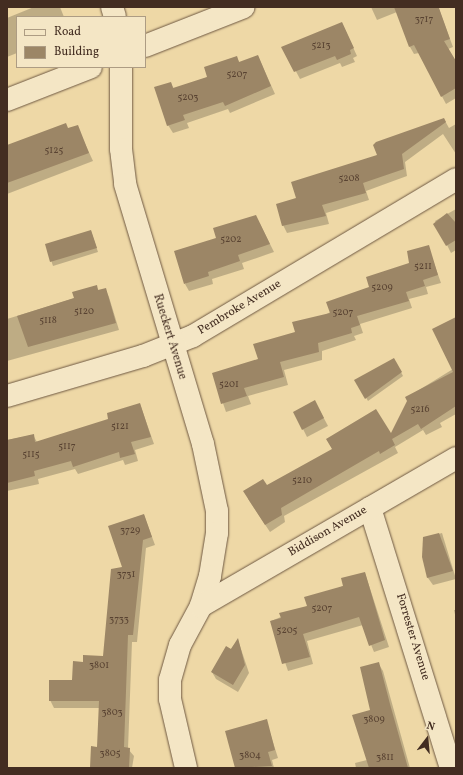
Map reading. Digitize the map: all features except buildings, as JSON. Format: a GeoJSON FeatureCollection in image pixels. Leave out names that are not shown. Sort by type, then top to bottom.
{"type":"FeatureCollection","features":[{"type":"Feature","properties":{"kind":"street"},"geometry":{"type":"LineString","coordinates":[[146,46],[244,7]]}},
{"type":"Feature","properties":{"kind":"street"},"geometry":{"type":"LineString","coordinates":[[7,100],[88,68]]}},
{"type":"Feature","properties":{"kind":"street","name":"Rueckert Avenue"},"geometry":{"type":"LineString","coordinates":[[121,68],[121,141],[125,184],[172,346],[203,444],[217,511],[214,558],[201,606],[180,645],[170,680],[170,699],[186,768]]}},
{"type":"Feature","properties":{"kind":"street","name":"Pembroke Avenue"},"geometry":{"type":"LineString","coordinates":[[7,396],[172,346],[193,336],[456,179]]}},
{"type":"Feature","properties":{"kind":"street","name":"Biddison Avenue"},"geometry":{"type":"LineString","coordinates":[[201,606],[456,458]]}},
{"type":"Feature","properties":{"kind":"street","name":"Forrester Avenue"},"geometry":{"type":"LineString","coordinates":[[370,508],[451,768]]}}]}
